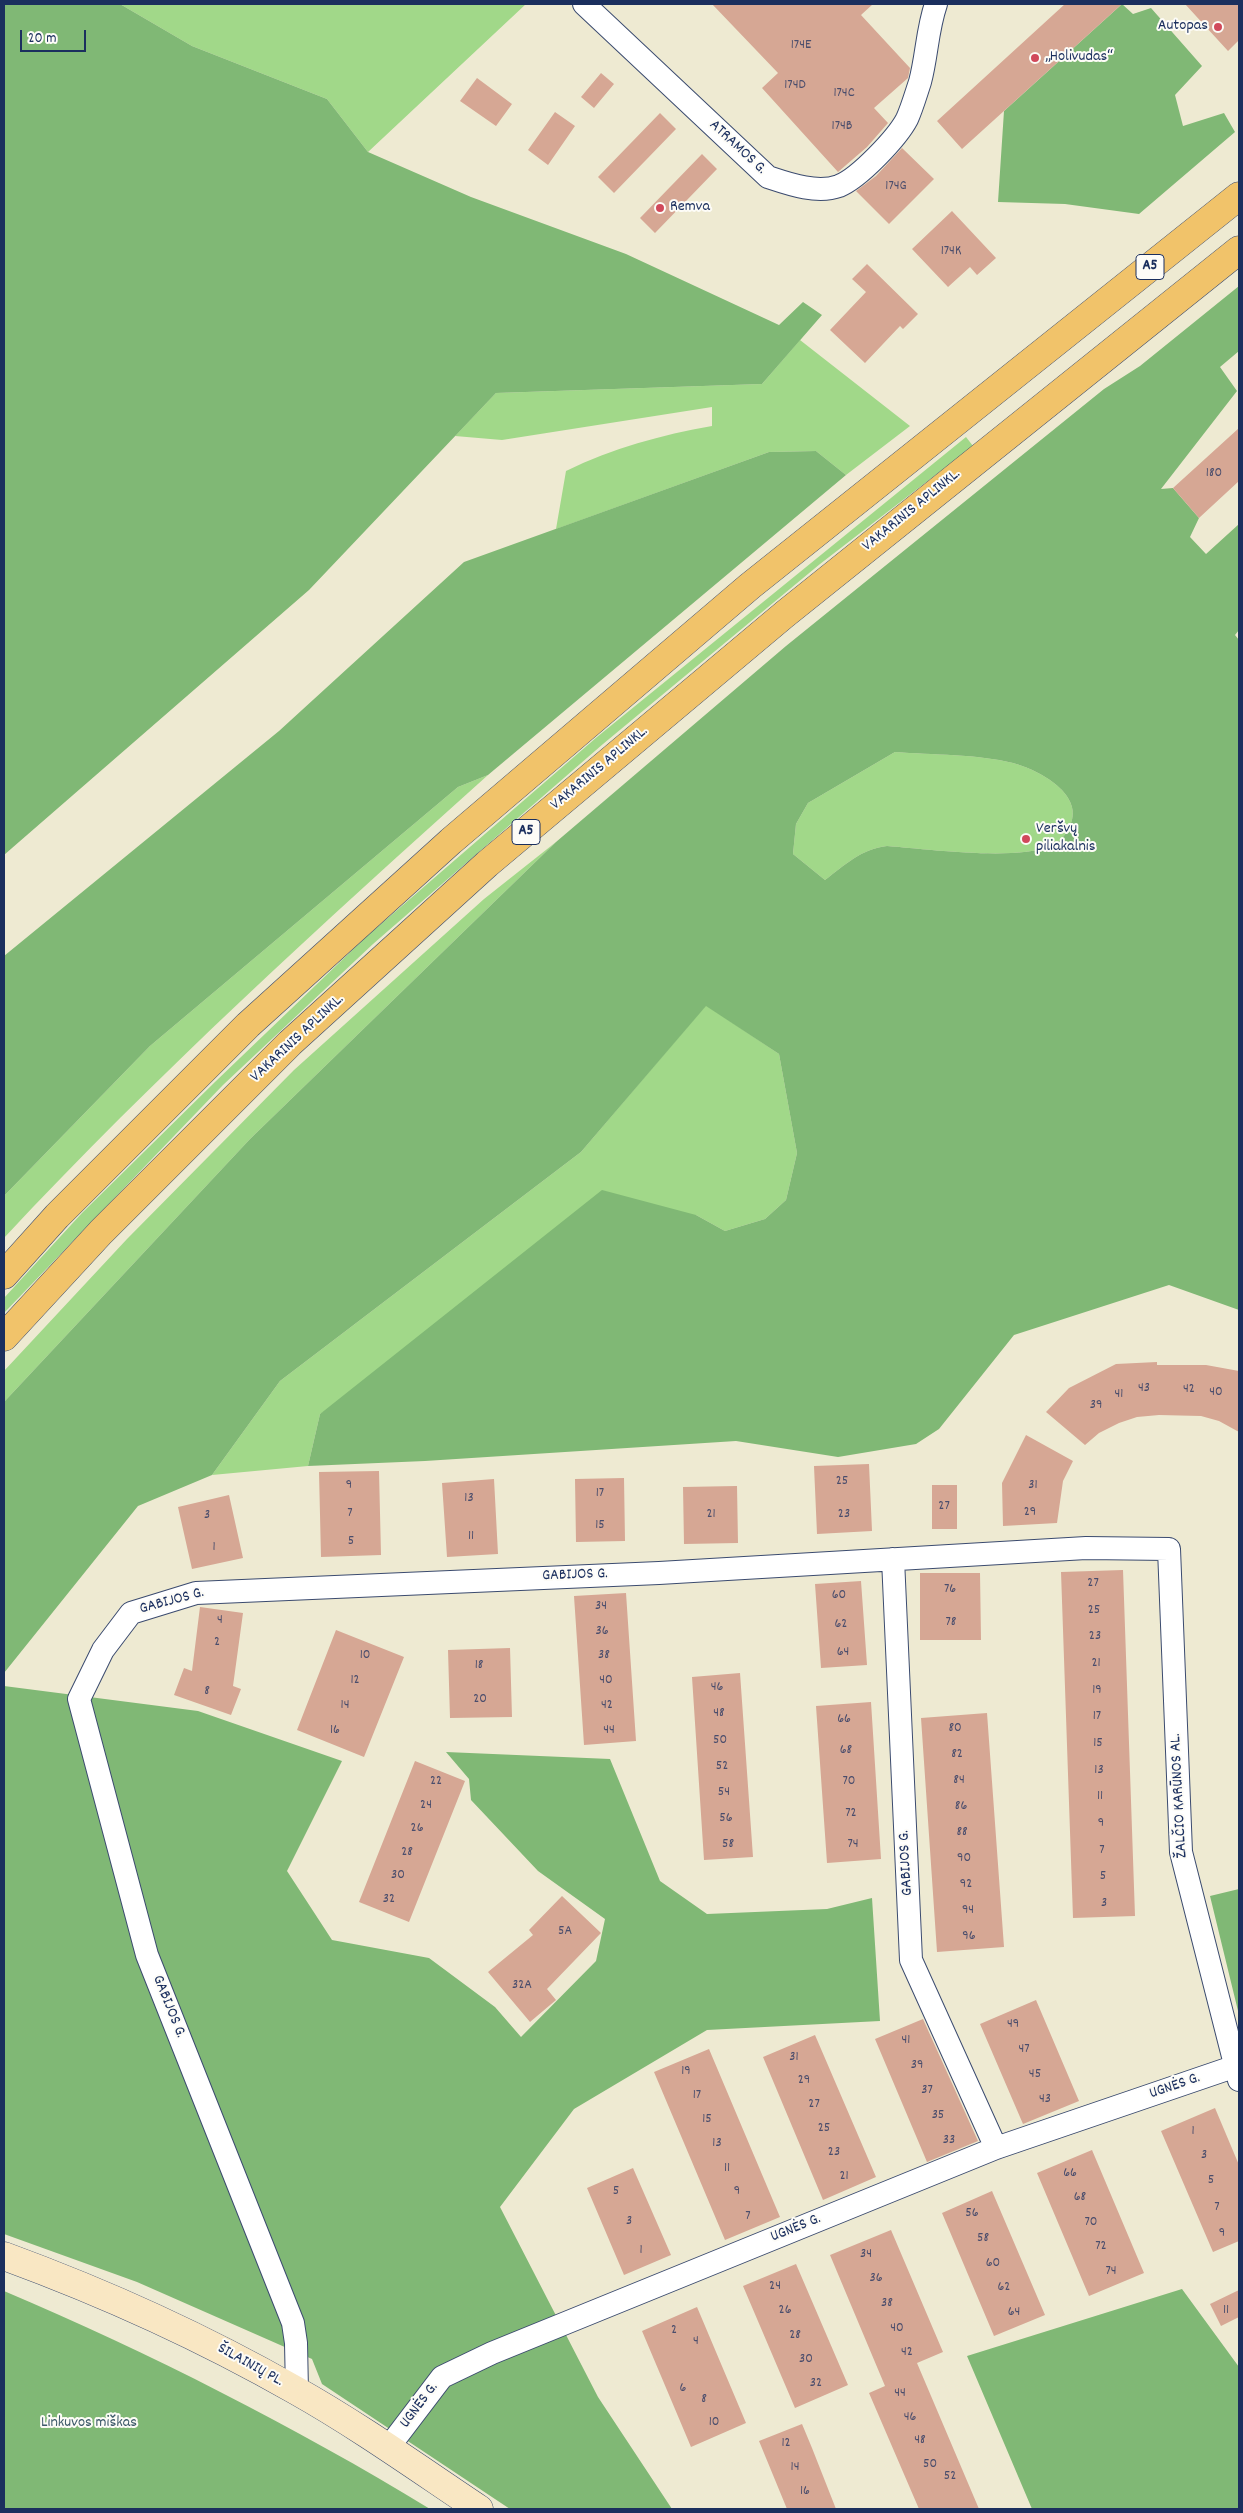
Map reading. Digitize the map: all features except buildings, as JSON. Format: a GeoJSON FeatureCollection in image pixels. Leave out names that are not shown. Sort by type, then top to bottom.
{"type":"FeatureCollection","features":[{"type":"Feature","properties":{"kind":"highway","name":"A5"},"geometry":{"type":"LineString","coordinates":[[4,1275],[58,1216],[248,1025],[451,841],[750,586],[1239,196]]}},
{"type":"Feature","properties":{"kind":"highway","name":"VAKARINIS APLINKL."},"geometry":{"type":"LineString","coordinates":[[4,1337],[101,1232],[290,1043],[487,864],[784,614],[1239,250]]}},
{"type":"Feature","properties":{"kind":"street","name":"ATRAMOS G."},"geometry":{"type":"LineString","coordinates":[[584,4],[768,177],[796,186],[818,188],[838,186],[854,177],[898,131],[906,119],[920,82],[930,21],[936,4]]}},
{"type":"Feature","properties":{"kind":"street","name":"GABIJOS G."},"geometry":{"type":"LineString","coordinates":[[297,2391],[296,2344],[293,2323],[147,1955],[79,1699],[103,1650],[131,1613],[196,1592],[649,1573],[1086,1548],[1169,1549]]}},
{"type":"Feature","properties":{"kind":"street","name":"ŽALČIO KARŪNOS AL."},"geometry":{"type":"LineString","coordinates":[[1169,1549],[1181,1852],[1238,2070]]}},
{"type":"Feature","properties":{"kind":"street","name":"GABIJOS G."},"geometry":{"type":"LineString","coordinates":[[893,1559],[911,1960],[996,2148]]}},
{"type":"Feature","properties":{"kind":"street","name":"UGNĖS G."},"geometry":{"type":"LineString","coordinates":[[388,2448],[442,2378],[483,2357],[996,2148],[1238,2070]]}},
{"type":"Feature","properties":{"kind":"street","name":"ŠILAINIŲ PL."},"geometry":{"type":"LineString","coordinates":[[4,2256],[138,2310],[215,2346],[297,2391],[388,2448],[479,2509]]}},
{"type":"Feature","properties":{"kind":"green space"},"geometry":{"type":"Polygon","coordinates":[[[4,4],[120,4],[192,46],[327,99],[368,152],[471,197],[626,254],[779,325],[803,302],[822,315],[762,384],[496,393],[309,590],[4,855],[4,4]]]}},
{"type":"Feature","properties":{"kind":"green space"},"geometry":{"type":"Polygon","coordinates":[[[120,4],[526,4],[368,152],[327,99],[192,46],[120,4]]]}},
{"type":"Feature","properties":{"kind":"green space"},"geometry":{"type":"Polygon","coordinates":[[[1122,4],[1133,14],[1151,8],[1202,66],[1175,95],[1183,126],[1224,113],[1235,132],[1139,214],[1065,204],[998,202],[1004,111],[1122,4]]]}},
{"type":"Feature","properties":{"kind":"green space"},"geometry":{"type":"Polygon","coordinates":[[[1239,286],[1239,351],[1220,367],[1237,391],[1161,489],[1173,488],[1199,518],[1190,537],[1206,554],[1239,524],[1239,630],[1235,635],[1239,640],[1239,1310],[1169,1285],[1014,1335],[939,1429],[916,1444],[838,1457],[736,1441],[425,1461],[308,1466],[320,1414],[602,1190],[696,1215],[725,1231],[765,1219],[786,1200],[797,1153],[779,1054],[706,1006],[581,1152],[280,1381],[212,1475],[138,1506],[4,1673],[4,1402],[250,1139],[556,842],[786,646],[1104,389],[1140,366],[1239,286]],[[895,752],[808,803],[796,824],[793,854],[825,880],[861,854],[887,846],[971,853],[1016,853],[1051,846],[1062,839],[1069,828],[1073,816],[1072,805],[1066,795],[1047,778],[1024,766],[985,758],[895,752]]]}},
{"type":"Feature","properties":{"kind":"green space"},"geometry":{"type":"Polygon","coordinates":[[[800,340],[910,426],[846,475],[816,451],[769,452],[556,529],[566,471],[637,443],[712,426],[712,407],[502,440],[455,436],[496,393],[762,384],[800,340]]]}},
{"type":"Feature","properties":{"kind":"green space"},"geometry":{"type":"Polygon","coordinates":[[[966,437],[973,446],[820,564],[603,744],[373,944],[223,1085],[4,1313],[4,1298],[82,1213],[366,937],[597,737],[966,437]]]}},
{"type":"Feature","properties":{"kind":"green space"},"geometry":{"type":"Polygon","coordinates":[[[816,451],[846,475],[488,775],[458,787],[150,1046],[4,1196],[4,956],[279,731],[464,562],[769,452],[816,451]]]}},
{"type":"Feature","properties":{"kind":"green space"},"geometry":{"type":"Polygon","coordinates":[[[895,752],[985,758],[1024,766],[1047,778],[1066,795],[1072,805],[1073,816],[1069,828],[1062,839],[1051,846],[1016,853],[971,853],[887,846],[861,854],[825,880],[793,854],[796,824],[808,803],[895,752]]]}},
{"type":"Feature","properties":{"kind":"green space"},"geometry":{"type":"Polygon","coordinates":[[[488,775],[302,944],[180,1059],[4,1238],[4,1196],[150,1046],[458,787],[488,775]]]}},
{"type":"Feature","properties":{"kind":"green space"},"geometry":{"type":"Polygon","coordinates":[[[556,842],[250,1139],[4,1402],[4,1371],[127,1239],[294,1070],[484,899],[556,842]]]}},
{"type":"Feature","properties":{"kind":"green space"},"geometry":{"type":"Polygon","coordinates":[[[706,1005],[779,1054],[797,1153],[786,1200],[765,1219],[725,1231],[696,1215],[320,1414],[308,1466],[212,1475],[280,1381],[581,1152],[706,1005]]]}},
{"type":"Feature","properties":{"kind":"green space"},"geometry":{"type":"Polygon","coordinates":[[[4,1686],[198,1711],[342,1761],[287,1871],[332,1940],[429,1958],[495,2007],[521,2037],[596,1961],[605,1919],[538,1871],[471,1800],[469,1779],[446,1752],[610,1759],[660,1881],[707,1914],[827,1909],[872,1898],[880,2021],[707,2030],[574,2109],[500,2207],[598,2397],[672,2509],[510,2509],[322,2384],[312,2359],[137,2282],[4,2234],[4,1686]]]}},
{"type":"Feature","properties":{"kind":"green space"},"geometry":{"type":"Polygon","coordinates":[[[1239,1889],[1239,2015],[1210,1896],[1239,1889]]]}},
{"type":"Feature","properties":{"kind":"green space"},"geometry":{"type":"Polygon","coordinates":[[[1182,2289],[1239,2367],[1239,2509],[1032,2509],[967,2356],[1182,2289]]]}},
{"type":"Feature","properties":{"kind":"green space","name":"Linkuvos miškas"},"geometry":{"type":"Polygon","coordinates":[[[4,2291],[167,2365],[221,2392],[379,2478],[430,2509],[4,2509],[4,2291]]]}},
{"type":"Feature","properties":{"kind":"place","name":"Autopas"},"geometry":{"type":"Point","coordinates":[1218,27]}},
{"type":"Feature","properties":{"kind":"place","name":"„Holivudas“"},"geometry":{"type":"Point","coordinates":[1035,58]}},
{"type":"Feature","properties":{"kind":"place","name":"Remva"},"geometry":{"type":"Point","coordinates":[660,208]}},
{"type":"Feature","properties":{"kind":"place","name":"Veršvų piliakalnis"},"geometry":{"type":"Point","coordinates":[1026,839]}}]}
